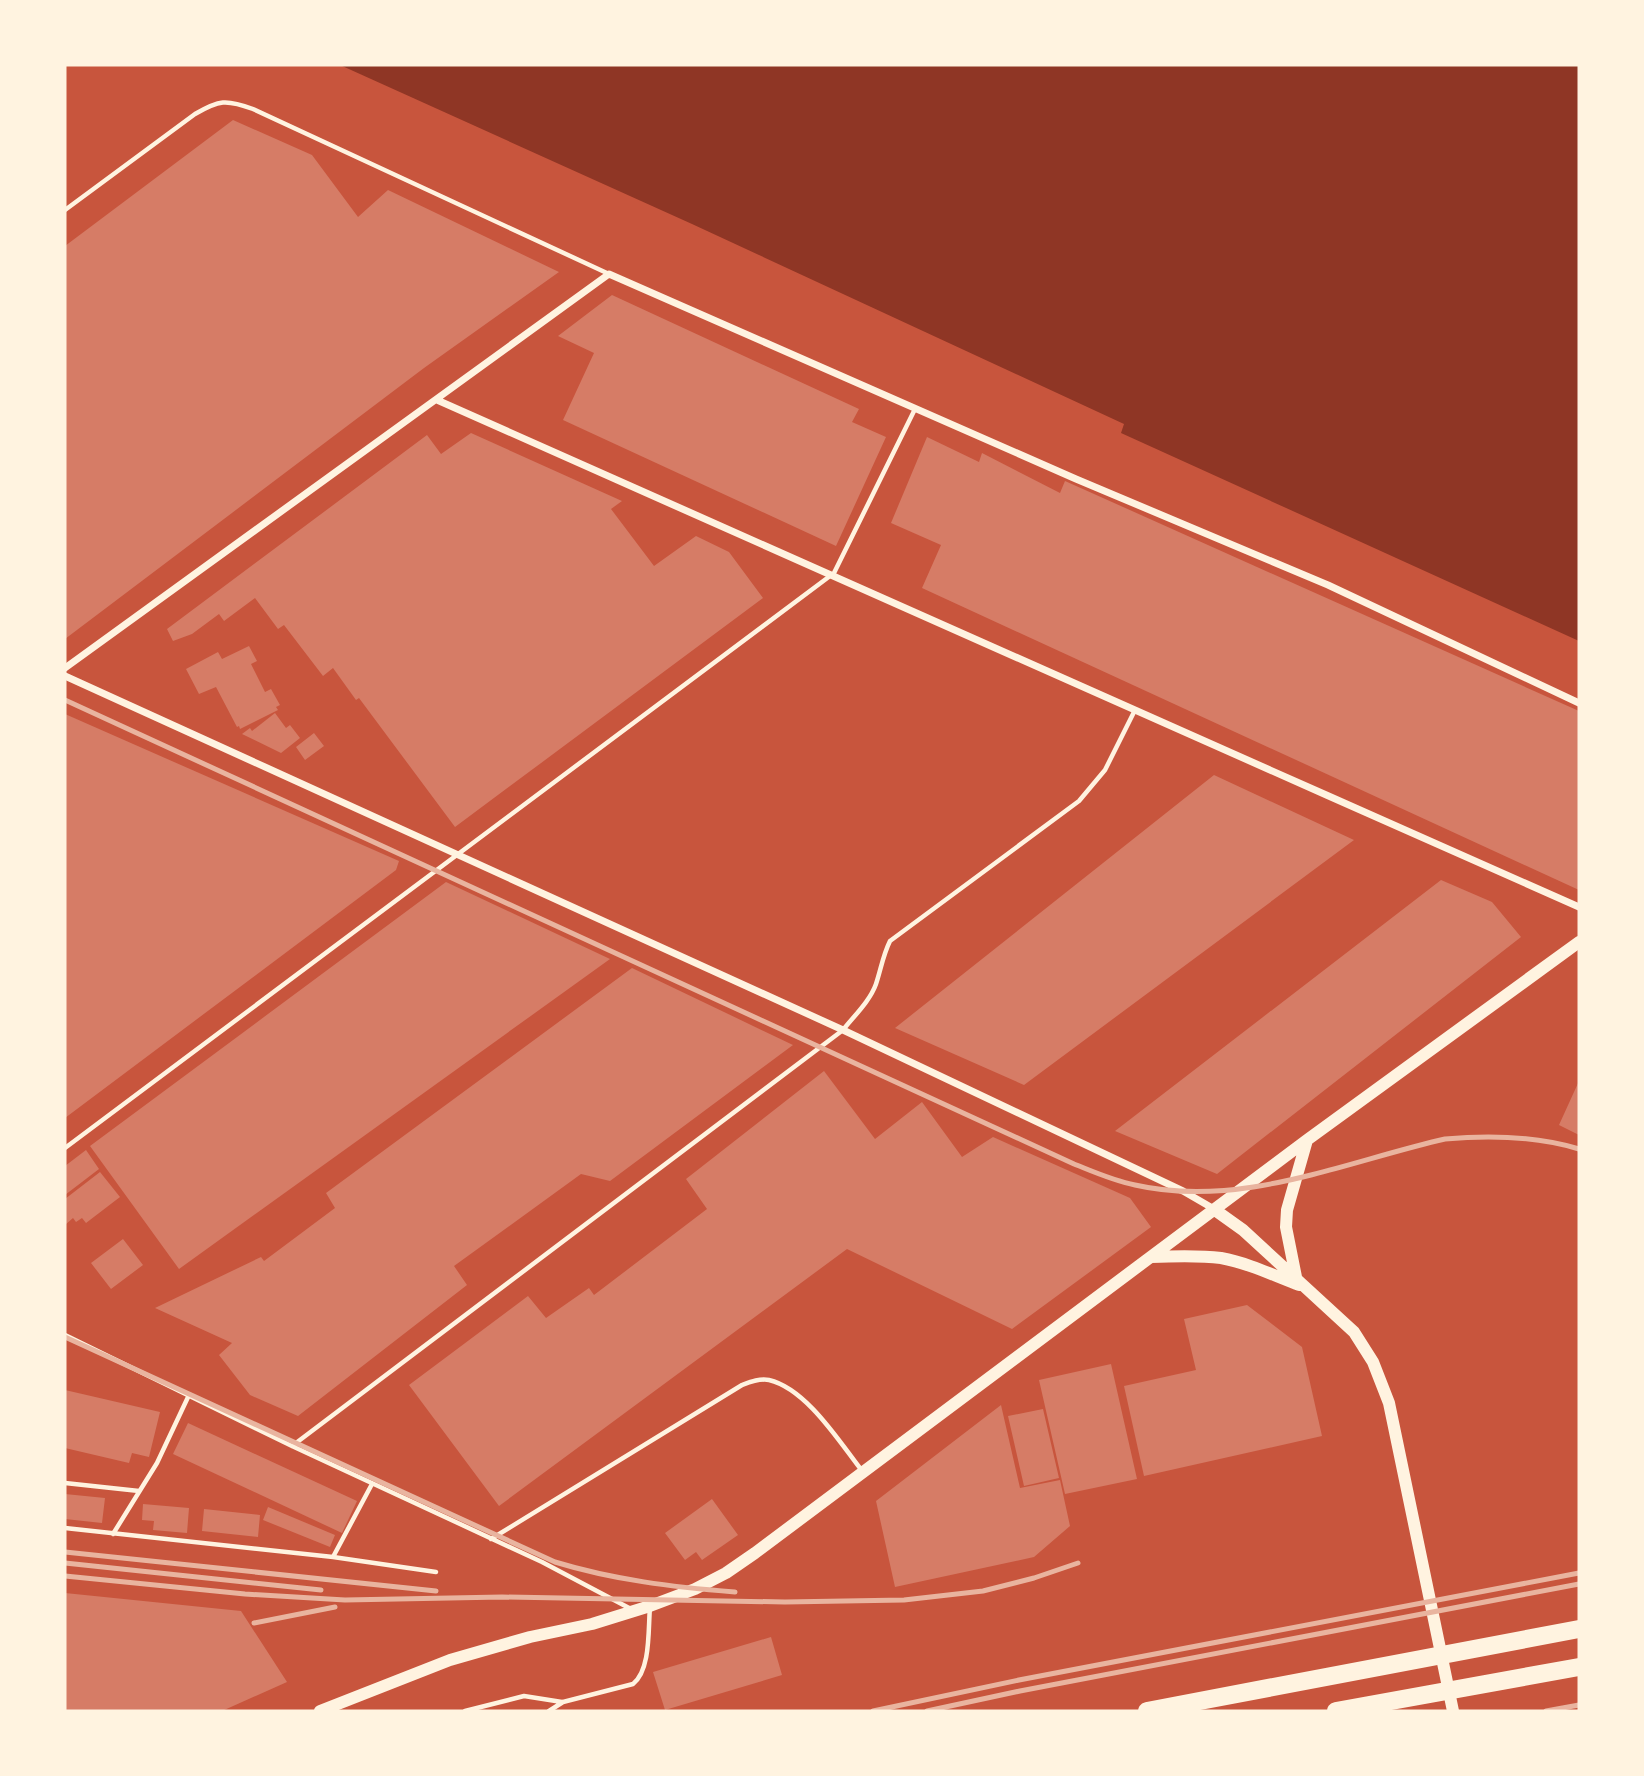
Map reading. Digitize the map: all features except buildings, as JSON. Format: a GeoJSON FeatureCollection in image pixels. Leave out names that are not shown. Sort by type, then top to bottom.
{"type":"FeatureCollection","features":[{"type":"Feature","properties":{"kind":"highway"},"geometry":{"type":"LineString","coordinates":[[1147,1711],[1579,1629]]}},
{"type":"Feature","properties":{"kind":"highway"},"geometry":{"type":"LineString","coordinates":[[1336,1711],[1579,1667]]}},
{"type":"Feature","properties":{"kind":"street"},"geometry":{"type":"LineString","coordinates":[[65,668],[609,274],[915,409],[1328,585],[1579,703]]}},
{"type":"Feature","properties":{"kind":"street"},"geometry":{"type":"LineString","coordinates":[[437,400],[834,573],[1579,907]]}},
{"type":"Feature","properties":{"kind":"street"},"geometry":{"type":"LineString","coordinates":[[65,676],[842,1030],[1170,1185],[1215,1210],[1243,1230],[1354,1332],[1373,1362],[1389,1403],[1453,1711]]}},
{"type":"Feature","properties":{"kind":"street"},"geometry":{"type":"LineString","coordinates":[[320,1711],[450,1660],[634,1612],[695,1589],[726,1573],[1307,1140],[1579,942]]}},
{"type":"Feature","properties":{"kind":"street"},"geometry":{"type":"LineString","coordinates":[[1296,1277],[1286,1227],[1287,1210],[1307,1140]]}},
{"type":"Feature","properties":{"kind":"street"},"geometry":{"type":"LineString","coordinates":[[1151,1257],[1222,1258],[1309,1289]]}},
{"type":"Feature","properties":{"kind":"lane"},"geometry":{"type":"LineString","coordinates":[[65,210],[212,104],[224,101],[253,109],[609,274]]}},
{"type":"Feature","properties":{"kind":"lane"},"geometry":{"type":"LineString","coordinates":[[65,1148],[834,573],[915,409]]}},
{"type":"Feature","properties":{"kind":"lane"},"geometry":{"type":"LineString","coordinates":[[292,1446],[842,1030],[876,986],[884,953],[890,941],[1079,801],[1105,770],[1135,710]]}},
{"type":"Feature","properties":{"kind":"lane"},"geometry":{"type":"LineString","coordinates":[[65,1335],[292,1446],[542,1562],[634,1612]]}},
{"type":"Feature","properties":{"kind":"lane"},"geometry":{"type":"LineString","coordinates":[[491,1539],[742,1385],[754,1381],[768,1380],[801,1398],[863,1473]]}},
{"type":"Feature","properties":{"kind":"lane"},"geometry":{"type":"LineString","coordinates":[[113,1534],[163,1452],[189,1395]]}},
{"type":"Feature","properties":{"kind":"lane"},"geometry":{"type":"LineString","coordinates":[[65,1483],[139,1491]]}},
{"type":"Feature","properties":{"kind":"lane"},"geometry":{"type":"LineString","coordinates":[[333,1557],[373,1484]]}},
{"type":"Feature","properties":{"kind":"lane"},"geometry":{"type":"LineString","coordinates":[[65,1528],[333,1557],[436,1572]]}},
{"type":"Feature","properties":{"kind":"lane"},"geometry":{"type":"LineString","coordinates":[[549,1711],[563,1702],[633,1684],[638,1680],[644,1671],[650,1606]]}},
{"type":"Feature","properties":{"kind":"lane"},"geometry":{"type":"LineString","coordinates":[[465,1711],[524,1696],[563,1702]]}},
{"type":"Feature","properties":{"kind":"shaded area"},"geometry":{"type":"Polygon","coordinates":[[[340,65],[1579,65],[1579,641],[1121,433],[1124,424],[340,65]]]}},
{"type":"Feature","properties":{"kind":"railway"},"geometry":{"type":"LineString","coordinates":[[65,700],[1074,1164],[1119,1181],[1174,1191],[1253,1187],[1291,1180],[1445,1139],[1530,1139],[1579,1149]]}},
{"type":"Feature","properties":{"kind":"railway"},"geometry":{"type":"LineString","coordinates":[[65,1337],[555,1562],[644,1582],[735,1592]]}},
{"type":"Feature","properties":{"kind":"railway"},"geometry":{"type":"LineString","coordinates":[[65,1552],[436,1591]]}},
{"type":"Feature","properties":{"kind":"railway"},"geometry":{"type":"LineString","coordinates":[[65,1563],[321,1590]]}},
{"type":"Feature","properties":{"kind":"railway"},"geometry":{"type":"LineString","coordinates":[[65,1576],[245,1594],[345,1600],[502,1597],[785,1602],[904,1600],[983,1591],[1078,1563]]}},
{"type":"Feature","properties":{"kind":"railway"},"geometry":{"type":"LineString","coordinates":[[873,1711],[1019,1680],[1579,1573]]}},
{"type":"Feature","properties":{"kind":"railway"},"geometry":{"type":"LineString","coordinates":[[927,1711],[1579,1584]]}},
{"type":"Feature","properties":{"kind":"railway"},"geometry":{"type":"LineString","coordinates":[[254,1623],[335,1607]]}},
{"type":"Feature","properties":{"kind":"railway"},"geometry":{"type":"LineString","coordinates":[[1546,1711],[1579,1705]]}}]}
